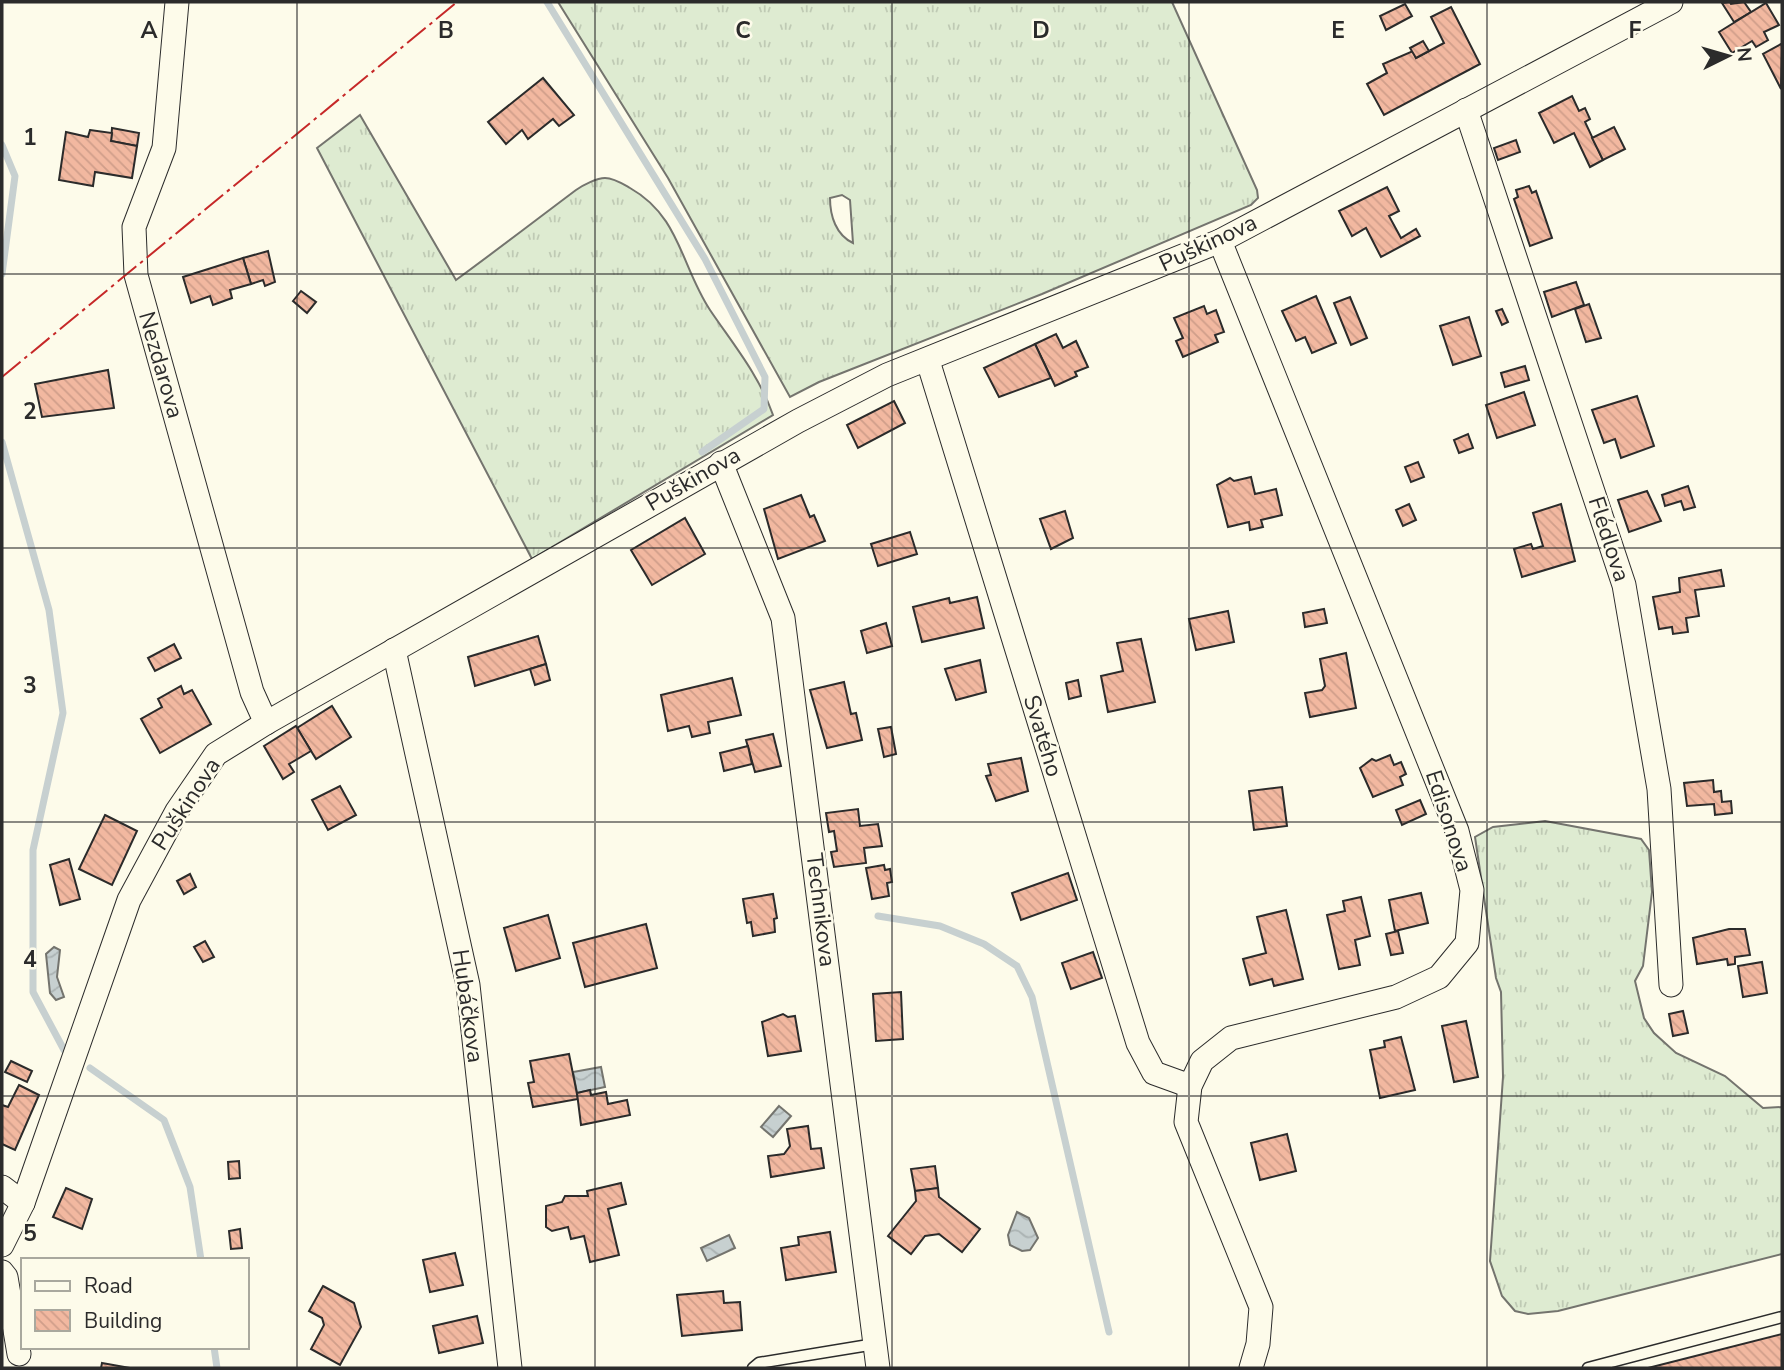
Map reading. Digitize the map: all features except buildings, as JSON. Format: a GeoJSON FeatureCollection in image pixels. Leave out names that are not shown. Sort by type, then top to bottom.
{"type":"FeatureCollection","features":[{"type":"Feature","properties":{"kind":"street","name":"Nezdarova"},"geometry":{"type":"LineString","coordinates":[[177,2],[164,148],[134,227],[136,275],[252,692],[266,723]]}},
{"type":"Feature","properties":{"kind":"street","name":"Puškinova"},"geometry":{"type":"LineString","coordinates":[[2,1245],[23,1203],[128,900],[177,811],[216,754],[720,463],[887,375],[928,361],[1220,241],[1671,2]]}},
{"type":"Feature","properties":{"kind":"street","name":"Flédlova"},"geometry":{"type":"LineString","coordinates":[[1466,110],[1624,585],[1659,789],[1671,985]]}},
{"type":"Feature","properties":{"kind":"street","name":"Edisonova"},"geometry":{"type":"LineString","coordinates":[[1220,241],[1457,831],[1472,890],[1467,943],[1438,977],[1396,997],[1231,1038],[1202,1061],[1190,1086],[1186,1122],[1261,1307],[1258,1344],[1251,1368]]}},
{"type":"Feature","properties":{"kind":"street","name":"Svatého"},"geometry":{"type":"LineString","coordinates":[[928,361],[1138,1043],[1154,1073],[1190,1086]]}},
{"type":"Feature","properties":{"kind":"street","name":"Technikova"},"geometry":{"type":"LineString","coordinates":[[720,463],[783,618],[878,1368]]}},
{"type":"Feature","properties":{"kind":"street","name":"Hubáčkova"},"geometry":{"type":"LineString","coordinates":[[394,650],[468,985],[510,1368]]}},
{"type":"Feature","properties":{"kind":"street"},"geometry":{"type":"LineString","coordinates":[[2,1187],[23,1203]]}},
{"type":"Feature","properties":{"kind":"street"},"geometry":{"type":"LineString","coordinates":[[2,1272],[6,1277],[19,1354]]}},
{"type":"Feature","properties":{"kind":"lane"},"geometry":{"type":"LineString","coordinates":[[1588,1368],[1782,1317]]}},
{"type":"Feature","properties":{"kind":"lane"},"geometry":{"type":"LineString","coordinates":[[753,1368],[759,1363],[875,1344]]}},
{"type":"Feature","properties":{"kind":"green space"},"geometry":{"type":"Polygon","coordinates":[[[558,2],[1172,2],[1257,190],[1258,198],[1251,205],[1042,294],[819,382],[790,397],[668,178],[558,2]],[[842,195],[830,198],[835,224],[842,235],[853,243],[850,200],[842,195]]]}},
{"type":"Feature","properties":{"kind":"green space"},"geometry":{"type":"Polygon","coordinates":[[[360,115],[456,280],[590,182],[602,178],[612,179],[647,199],[670,227],[700,293],[753,373],[773,415],[532,559],[317,148],[360,115]]]}},
{"type":"Feature","properties":{"kind":"green space"},"geometry":{"type":"Polygon","coordinates":[[[1545,821],[1641,839],[1649,850],[1652,892],[1643,966],[1635,981],[1644,1018],[1654,1033],[1676,1053],[1725,1076],[1763,1108],[1782,1107],[1782,1254],[1558,1311],[1528,1314],[1515,1311],[1502,1296],[1490,1261],[1503,1077],[1501,992],[1496,978],[1475,837],[1493,827],[1545,821]]]}},
{"type":"Feature","properties":{"kind":"water"},"geometry":{"type":"Polygon","coordinates":[[[54,947],[60,950],[57,977],[64,997],[56,1000],[50,993],[46,954],[54,947]]]}},
{"type":"Feature","properties":{"kind":"water"},"geometry":{"type":"Polygon","coordinates":[[[601,1067],[605,1087],[577,1093],[573,1072],[601,1067]]]}},
{"type":"Feature","properties":{"kind":"water"},"geometry":{"type":"Polygon","coordinates":[[[779,1106],[791,1116],[773,1137],[761,1127],[779,1106]]]}},
{"type":"Feature","properties":{"kind":"water"},"geometry":{"type":"Polygon","coordinates":[[[1017,1212],[1029,1218],[1038,1238],[1030,1250],[1022,1251],[1010,1245],[1008,1235],[1017,1212]]]}},
{"type":"Feature","properties":{"kind":"water"},"geometry":{"type":"Polygon","coordinates":[[[729,1235],[735,1248],[707,1261],[701,1248],[729,1235]]]}},
{"type":"Feature","properties":{"kind":"waterway"},"geometry":{"type":"LineString","coordinates":[[547,2],[705,259],[765,377],[764,409],[702,452]]}},
{"type":"Feature","properties":{"kind":"waterway"},"geometry":{"type":"LineString","coordinates":[[2,145],[15,176],[2,274]]}},
{"type":"Feature","properties":{"kind":"waterway"},"geometry":{"type":"LineString","coordinates":[[2,442],[49,610],[63,713],[33,850],[33,992],[64,1050]]}},
{"type":"Feature","properties":{"kind":"waterway"},"geometry":{"type":"LineString","coordinates":[[878,916],[940,926],[984,944],[1017,966],[1032,997],[1109,1332]]}},
{"type":"Feature","properties":{"kind":"waterway"},"geometry":{"type":"LineString","coordinates":[[90,1068],[164,1120],[190,1187],[201,1258]]}},
{"type":"Feature","properties":{"kind":"waterway"},"geometry":{"type":"LineString","coordinates":[[214,1349],[217,1368]]}},
{"type":"Feature","properties":{"kind":"power"},"geometry":{"type":"LineString","coordinates":[[2,377],[457,2]]}}]}
